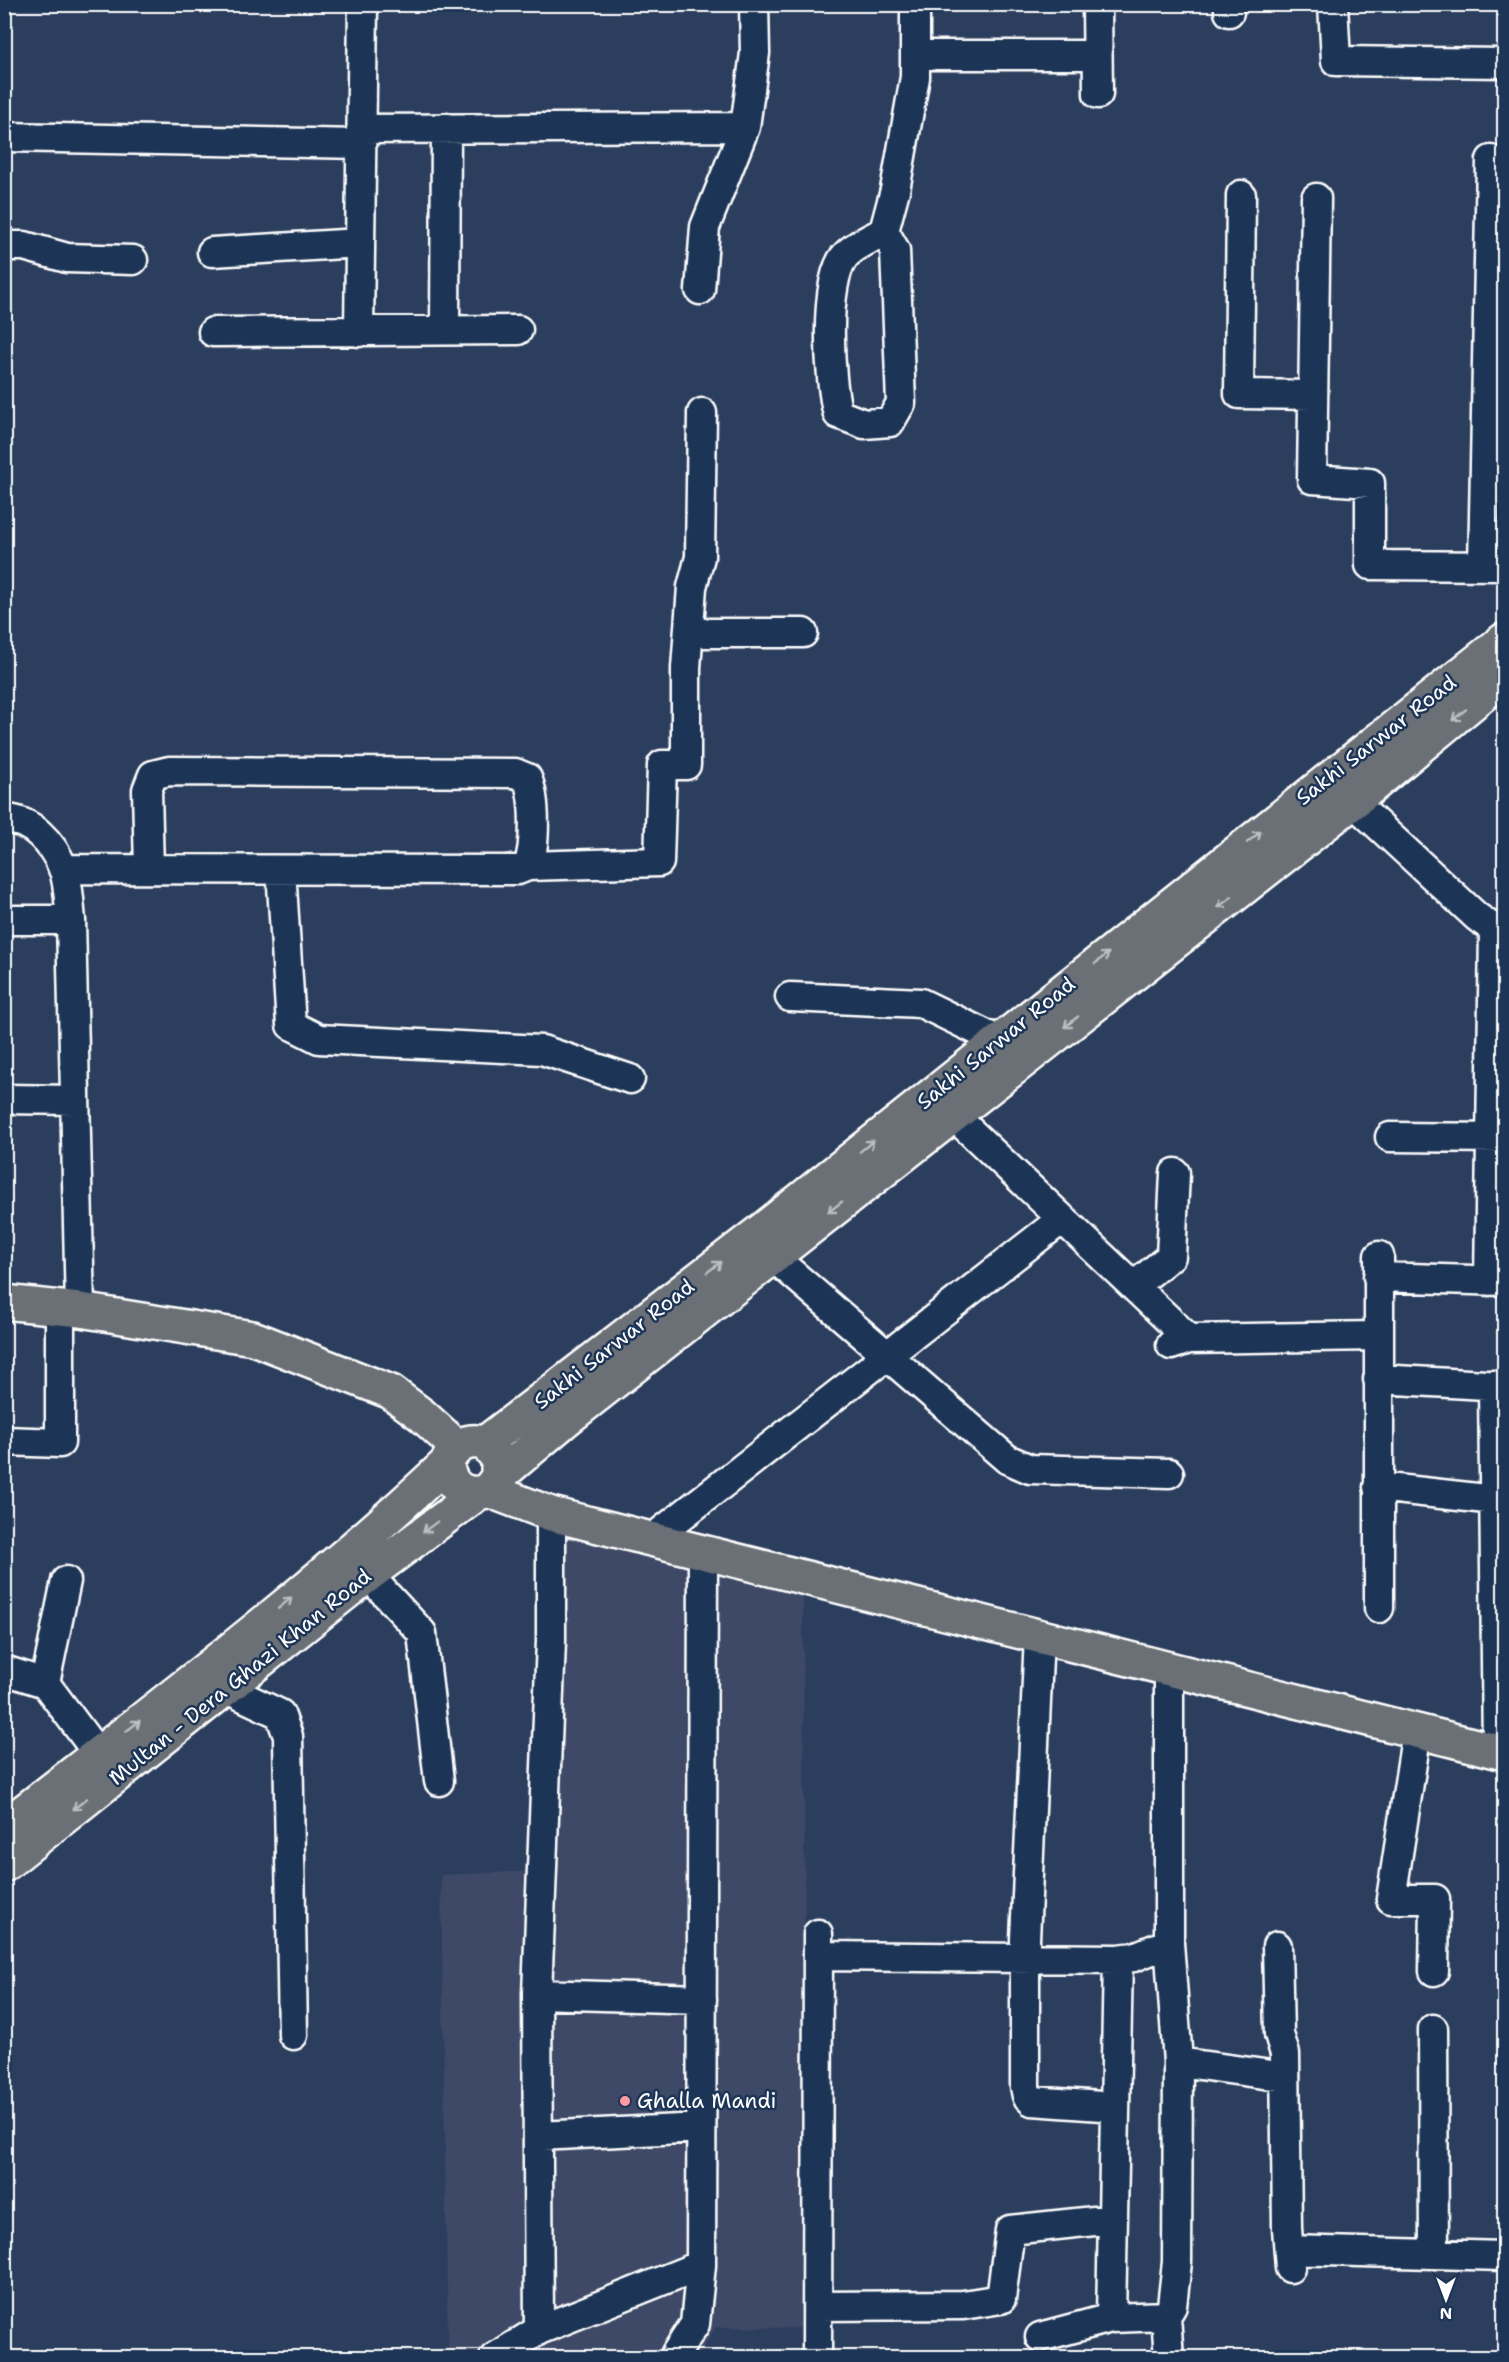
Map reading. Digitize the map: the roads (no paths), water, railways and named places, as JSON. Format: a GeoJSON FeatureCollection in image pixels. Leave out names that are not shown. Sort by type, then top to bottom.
{"type":"FeatureCollection","features":[{"type":"Feature","properties":{"kind":"main road","name":"Sakhi Sarwar Road"},"geometry":{"type":"LineString","coordinates":[[463,1451],[766,1227],[1504,640]]}},
{"type":"Feature","properties":{"kind":"main road","name":"Sakhi Sarwar Road"},"geometry":{"type":"LineString","coordinates":[[488,1487],[559,1425],[952,1114],[1353,802],[1504,677]]}},
{"type":"Feature","properties":{"kind":"main road"},"geometry":{"type":"LineString","coordinates":[[4,1302],[70,1309],[253,1338],[391,1392],[463,1451],[498,1458],[500,1467],[488,1487]]}},
{"type":"Feature","properties":{"kind":"main road"},"geometry":{"type":"LineString","coordinates":[[463,1451],[448,1473],[459,1489],[488,1487],[551,1514],[1501,1752]]}},
{"type":"Feature","properties":{"kind":"main road","name":"Multan - Dera Ghazi Khan Road"},"geometry":{"type":"LineString","coordinates":[[4,1827],[212,1665],[463,1451]]}},
{"type":"Feature","properties":{"kind":"main road","name":"Multan - Dera Ghazi Khan Road"},"geometry":{"type":"LineString","coordinates":[[4,1864],[368,1575],[488,1487]]}},
{"type":"Feature","properties":{"kind":"street"},"geometry":{"type":"LineString","coordinates":[[359,332],[363,4]]}},
{"type":"Feature","properties":{"kind":"street"},"geometry":{"type":"LineString","coordinates":[[700,291],[705,227],[745,127],[755,53],[754,4]]}},
{"type":"Feature","properties":{"kind":"street"},"geometry":{"type":"LineString","coordinates":[[884,231],[844,256],[830,298],[832,393],[838,414],[864,424],[890,422],[901,403],[895,250],[884,231],[897,178],[915,77],[915,4]]}},
{"type":"Feature","properties":{"kind":"street"},"geometry":{"type":"LineString","coordinates":[[1097,4],[1098,94]]}},
{"type":"Feature","properties":{"kind":"street"},"geometry":{"type":"LineString","coordinates":[[1333,4],[1336,61],[1504,63]]}},
{"type":"Feature","properties":{"kind":"street"},"geometry":{"type":"LineString","coordinates":[[915,55],[1097,55]]}},
{"type":"Feature","properties":{"kind":"street"},"geometry":{"type":"LineString","coordinates":[[4,137],[361,136],[446,128],[745,127]]}},
{"type":"Feature","properties":{"kind":"street"},"geometry":{"type":"LineString","coordinates":[[445,329],[446,128]]}},
{"type":"Feature","properties":{"kind":"street"},"geometry":{"type":"LineString","coordinates":[[1316,198],[1312,479],[1370,483],[1370,565],[1494,566],[1491,160]]}},
{"type":"Feature","properties":{"kind":"street"},"geometry":{"type":"LineString","coordinates":[[1241,195],[1239,394],[1313,395]]}},
{"type":"Feature","properties":{"kind":"street"},"geometry":{"type":"LineString","coordinates":[[212,252],[360,243]]}},
{"type":"Feature","properties":{"kind":"street"},"geometry":{"type":"LineString","coordinates":[[4,246],[24,246],[67,258],[133,260]]}},
{"type":"Feature","properties":{"kind":"street"},"geometry":{"type":"LineString","coordinates":[[213,332],[518,330]]}},
{"type":"Feature","properties":{"kind":"street"},"geometry":{"type":"LineString","coordinates":[[63,869],[518,870],[528,866],[659,862],[662,765],[686,765],[692,587],[700,557],[702,413]]}},
{"type":"Feature","properties":{"kind":"street"},"geometry":{"type":"LineString","coordinates":[[689,633],[803,633]]}},
{"type":"Feature","properties":{"kind":"street"},"geometry":{"type":"LineString","coordinates":[[148,869],[147,790],[153,775],[168,771],[515,773],[527,778],[533,791],[532,856],[528,866]]}},
{"type":"Feature","properties":{"kind":"street"},"geometry":{"type":"LineString","coordinates":[[1353,802],[1499,933],[1497,1281],[1378,1266],[1379,1608]]}},
{"type":"Feature","properties":{"kind":"street"},"geometry":{"type":"LineString","coordinates":[[4,819],[17,819],[40,833],[63,869],[71,920],[75,1100],[70,1309],[60,1443],[4,1441]]}},
{"type":"Feature","properties":{"kind":"street"},"geometry":{"type":"LineString","coordinates":[[281,870],[291,1024],[319,1039],[542,1050],[630,1079]]}},
{"type":"Feature","properties":{"kind":"street"},"geometry":{"type":"LineString","coordinates":[[4,920],[71,920]]}},
{"type":"Feature","properties":{"kind":"street"},"geometry":{"type":"LineString","coordinates":[[790,998],[921,1003],[999,1041]]}},
{"type":"Feature","properties":{"kind":"street"},"geometry":{"type":"LineString","coordinates":[[4,1099],[75,1100]]}},
{"type":"Feature","properties":{"kind":"street"},"geometry":{"type":"LineString","coordinates":[[952,1114],[1134,1286],[1180,1342],[1378,1336]]}},
{"type":"Feature","properties":{"kind":"street"},"geometry":{"type":"LineString","coordinates":[[1390,1137],[1498,1138]]}},
{"type":"Feature","properties":{"kind":"street"},"geometry":{"type":"LineString","coordinates":[[1134,1286],[1171,1256],[1175,1173]]}},
{"type":"Feature","properties":{"kind":"street"},"geometry":{"type":"LineString","coordinates":[[652,1539],[1062,1219]]}},
{"type":"Feature","properties":{"kind":"street"},"geometry":{"type":"LineString","coordinates":[[772,1256],[1007,1459],[1030,1469],[1169,1473]]}},
{"type":"Feature","properties":{"kind":"street"},"geometry":{"type":"LineString","coordinates":[[1378,1379],[1499,1385],[1501,1752]]}},
{"type":"Feature","properties":{"kind":"street"},"geometry":{"type":"LineString","coordinates":[[1378,1487],[1499,1501]]}},
{"type":"Feature","properties":{"kind":"street"},"geometry":{"type":"LineString","coordinates":[[539,2330],[537,1994],[551,1641],[551,1514]]}},
{"type":"Feature","properties":{"kind":"street"},"geometry":{"type":"LineString","coordinates":[[676,2353],[695,2324],[701,2265],[703,1552]]}},
{"type":"Feature","properties":{"kind":"street"},"geometry":{"type":"LineString","coordinates":[[368,1575],[422,1633],[439,1781]]}},
{"type":"Feature","properties":{"kind":"street"},"geometry":{"type":"LineString","coordinates":[[45,1683],[66,1581]]}},
{"type":"Feature","properties":{"kind":"street"},"geometry":{"type":"LineString","coordinates":[[1039,1636],[1025,1957],[1027,2096],[1032,2101],[1114,2107]]}},
{"type":"Feature","properties":{"kind":"street"},"geometry":{"type":"LineString","coordinates":[[1169,1669],[1169,1943],[1178,2062],[1177,2262],[1172,2306],[1166,2316],[1169,2358]]}},
{"type":"Feature","properties":{"kind":"street"},"geometry":{"type":"LineString","coordinates":[[4,1671],[45,1683],[98,1754]]}},
{"type":"Feature","properties":{"kind":"street"},"geometry":{"type":"LineString","coordinates":[[225,1688],[280,1714],[288,1736],[293,2035]]}},
{"type":"Feature","properties":{"kind":"street"},"geometry":{"type":"LineString","coordinates":[[1417,1731],[1391,1899],[1434,1899],[1434,1971]]}},
{"type":"Feature","properties":{"kind":"street"},"geometry":{"type":"LineString","coordinates":[[817,2358],[819,1945],[1025,1957],[1118,1959],[1134,1957],[1169,1943]]}},
{"type":"Feature","properties":{"kind":"street"},"geometry":{"type":"LineString","coordinates":[[1277,1946],[1279,2034],[1285,2054],[1290,2259],[1434,2254],[1504,2256]]}},
{"type":"Feature","properties":{"kind":"street"},"geometry":{"type":"LineString","coordinates":[[1111,2318],[1118,1959]]}},
{"type":"Feature","properties":{"kind":"street"},"geometry":{"type":"LineString","coordinates":[[537,1994],[702,1999]]}},
{"type":"Feature","properties":{"kind":"street"},"geometry":{"type":"LineString","coordinates":[[1433,2029],[1434,2254]]}},
{"type":"Feature","properties":{"kind":"street"},"geometry":{"type":"LineString","coordinates":[[1178,2062],[1285,2077]]}},
{"type":"Feature","properties":{"kind":"street"},"geometry":{"type":"LineString","coordinates":[[538,2136],[701,2128]]}},
{"type":"Feature","properties":{"kind":"street"},"geometry":{"type":"LineString","coordinates":[[818,2306],[963,2305],[1001,2300],[1010,2230],[1113,2218]]}},
{"type":"Feature","properties":{"kind":"street"},"geometry":{"type":"LineString","coordinates":[[494,2358],[539,2330],[701,2265]]}},
{"type":"Feature","properties":{"kind":"street"},"geometry":{"type":"LineString","coordinates":[[1040,2337],[1111,2318],[1166,2316]]}},
{"type":"Feature","properties":{"kind":"place","name":"Ghalla Mandi"},"geometry":{"type":"Point","coordinates":[625,2101]}}]}
